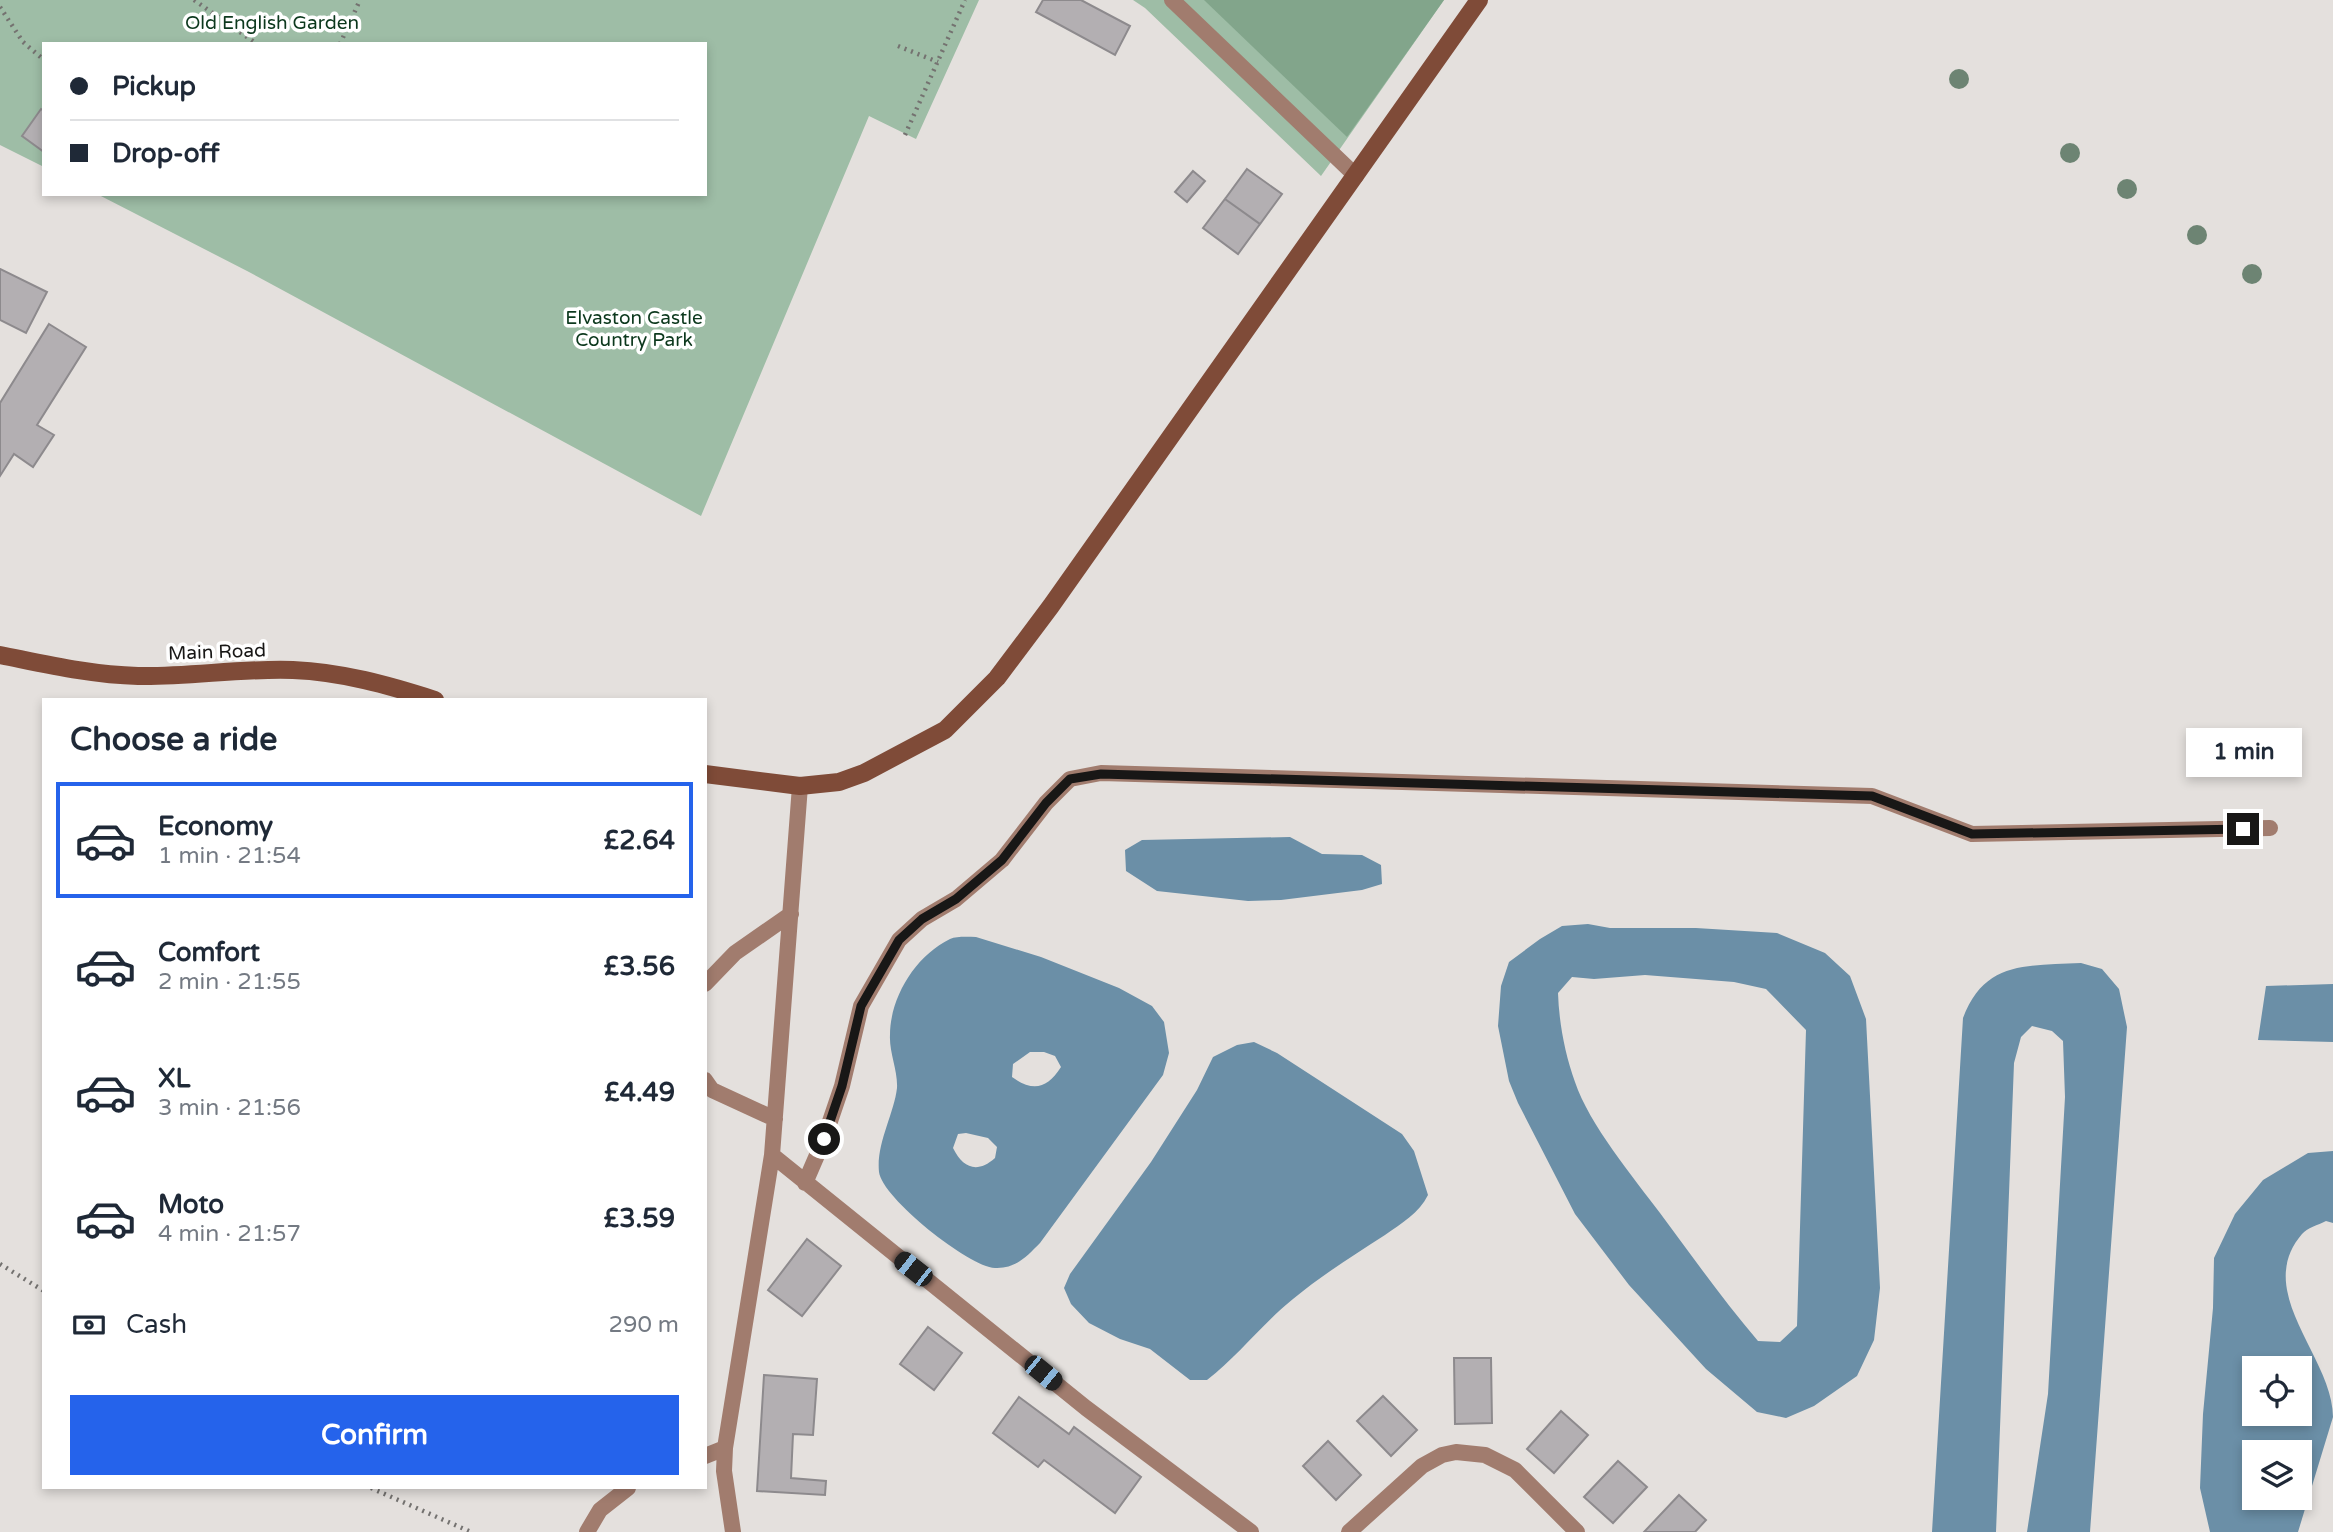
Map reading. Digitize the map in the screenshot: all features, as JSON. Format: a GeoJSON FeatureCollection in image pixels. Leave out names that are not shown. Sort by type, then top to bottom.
{"type":"FeatureCollection","features":[{"type":"Feature","properties":{"kind":"main road"},"geometry":{"type":"LineString","coordinates":[[707,774],[800,786],[839,782],[864,773],[945,730],[997,678],[1479,0]]}},
{"type":"Feature","properties":{"kind":"main road","name":"Main Road"},"geometry":{"type":"LineString","coordinates":[[0,655],[71,670],[138,676],[293,670],[338,674],[429,698]]}},
{"type":"Feature","properties":{"kind":"lane"},"geometry":{"type":"LineString","coordinates":[[1171,0],[1356,176]]}},
{"type":"Feature","properties":{"kind":"lane"},"geometry":{"type":"LineString","coordinates":[[805,1183],[838,1097],[861,1006],[899,940],[922,919],[956,899],[1002,860],[1046,803],[1070,779],[1101,774],[1872,796],[1972,834],[2270,828]]}},
{"type":"Feature","properties":{"kind":"lane"},"geometry":{"type":"LineString","coordinates":[[733,1532],[724,1471],[725,1448],[772,1155],[800,786]]}},
{"type":"Feature","properties":{"kind":"lane"},"geometry":{"type":"LineString","coordinates":[[707,982],[735,954],[791,914]]}},
{"type":"Feature","properties":{"kind":"lane"},"geometry":{"type":"LineString","coordinates":[[707,1083],[712,1090],[775,1119]]}},
{"type":"Feature","properties":{"kind":"lane"},"geometry":{"type":"LineString","coordinates":[[772,1155],[1086,1408],[1251,1532]]}},
{"type":"Feature","properties":{"kind":"lane"},"geometry":{"type":"LineString","coordinates":[[707,1455],[725,1448]]}},
{"type":"Feature","properties":{"kind":"lane"},"geometry":{"type":"LineString","coordinates":[[1349,1532],[1422,1466],[1442,1455],[1456,1452],[1485,1455],[1515,1470],[1577,1532]]}},
{"type":"Feature","properties":{"kind":"lane"},"geometry":{"type":"LineString","coordinates":[[587,1532],[600,1510],[627,1489]]}},
{"type":"Feature","properties":{"kind":"path"},"geometry":{"type":"LineString","coordinates":[[194,0],[254,42]]}},
{"type":"Feature","properties":{"kind":"path"},"geometry":{"type":"LineString","coordinates":[[341,42],[360,0]]}},
{"type":"Feature","properties":{"kind":"path"},"geometry":{"type":"LineString","coordinates":[[905,135],[965,0]]}},
{"type":"Feature","properties":{"kind":"path"},"geometry":{"type":"LineString","coordinates":[[0,7],[23,42],[42,58]]}},
{"type":"Feature","properties":{"kind":"path"},"geometry":{"type":"LineString","coordinates":[[898,46],[938,62]]}},
{"type":"Feature","properties":{"kind":"path"},"geometry":{"type":"LineString","coordinates":[[0,1264],[42,1290]]}},
{"type":"Feature","properties":{"kind":"path"},"geometry":{"type":"LineString","coordinates":[[373,1489],[471,1532]]}},
{"type":"Feature","properties":{"kind":"green space","name":"Elvaston Castle Country Park"},"geometry":{"type":"Polygon","coordinates":[[[0,0],[979,0],[916,139],[869,116],[701,516],[249,272],[101,196],[707,196],[707,42],[42,42],[42,166],[0,145],[0,0]]]}},
{"type":"Feature","properties":{"kind":"green space"},"geometry":{"type":"Polygon","coordinates":[[[1133,0],[1444,0],[1321,176],[1145,8],[1133,0]]]}},
{"type":"Feature","properties":{"kind":"green space"},"geometry":{"type":"Polygon","coordinates":[[[1204,0],[1444,0],[1347,137],[1204,0]]]}},
{"type":"Feature","properties":{"kind":"water"},"geometry":{"type":"Polygon","coordinates":[[[1290,837],[1322,854],[1362,855],[1381,865],[1382,884],[1362,890],[1281,900],[1248,901],[1157,891],[1126,871],[1125,850],[1142,840],[1290,837]]]}},
{"type":"Feature","properties":{"kind":"water"},"geometry":{"type":"Polygon","coordinates":[[[1588,924],[1610,928],[1696,928],[1777,933],[1825,953],[1850,976],[1866,1019],[1880,1288],[1874,1340],[1857,1376],[1814,1406],[1786,1418],[1757,1412],[1706,1369],[1629,1285],[1575,1214],[1518,1103],[1509,1081],[1498,1026],[1501,986],[1509,962],[1562,926],[1588,924]],[[1645,975],[1594,979],[1572,977],[1558,993],[1560,1016],[1565,1049],[1575,1082],[1590,1115],[1613,1150],[1758,1341],[1780,1342],[1797,1326],[1806,1030],[1766,989],[1734,982],[1645,975]]]}},
{"type":"Feature","properties":{"kind":"water"},"geometry":{"type":"Polygon","coordinates":[[[976,937],[1041,957],[1119,988],[1152,1006],[1164,1022],[1169,1053],[1163,1075],[1040,1243],[1021,1261],[1002,1268],[983,1265],[928,1229],[895,1198],[879,1172],[880,1151],[897,1088],[890,1035],[894,1007],[916,967],[937,946],[953,938],[976,937]],[[1030,1052],[1013,1064],[1012,1077],[1027,1085],[1045,1084],[1061,1067],[1055,1056],[1044,1052],[1030,1052]],[[958,1134],[953,1148],[961,1160],[976,1167],[995,1158],[997,1147],[988,1138],[958,1134]]]}},
{"type":"Feature","properties":{"kind":"water"},"geometry":{"type":"Polygon","coordinates":[[[2081,963],[2102,969],[2119,989],[2127,1027],[2090,1532],[2027,1532],[2048,1394],[2065,1097],[2063,1041],[2052,1031],[2032,1026],[2021,1037],[2014,1063],[1996,1532],[1932,1532],[1963,1018],[1972,999],[1983,985],[1996,976],[2026,966],[2081,963]]]}},
{"type":"Feature","properties":{"kind":"water"},"geometry":{"type":"Polygon","coordinates":[[[2333,984],[2333,1042],[2258,1040],[2266,986],[2333,984]]]}},
{"type":"Feature","properties":{"kind":"water"},"geometry":{"type":"Polygon","coordinates":[[[1254,1042],[1277,1053],[1402,1134],[1414,1151],[1428,1195],[1404,1222],[1293,1299],[1207,1380],[1190,1380],[1150,1349],[1120,1339],[1089,1323],[1071,1304],[1064,1288],[1070,1274],[1151,1162],[1197,1090],[1213,1057],[1237,1045],[1254,1042]]]}},
{"type":"Feature","properties":{"kind":"water"},"geometry":{"type":"Polygon","coordinates":[[[2333,1151],[2333,1223],[2326,1221],[2302,1234],[2289,1256],[2286,1279],[2290,1302],[2330,1394],[2333,1417],[2312,1486],[2312,1440],[2242,1440],[2242,1510],[2305,1510],[2298,1532],[2210,1532],[2200,1488],[2214,1258],[2235,1214],[2263,1180],[2308,1153],[2333,1151]]]}},
{"type":"Feature","properties":{"kind":"building"},"geometry":{"type":"Polygon","coordinates":[[[1043,0],[1081,0],[1130,26],[1115,55],[1036,12],[1043,0]]]}},
{"type":"Feature","properties":{"kind":"building"},"geometry":{"type":"Polygon","coordinates":[[[41,109],[42,110],[42,151],[22,136],[41,109]]]}},
{"type":"Feature","properties":{"kind":"building"},"geometry":{"type":"Polygon","coordinates":[[[1247,169],[1282,194],[1260,224],[1225,199],[1247,169]]]}},
{"type":"Feature","properties":{"kind":"building"},"geometry":{"type":"Polygon","coordinates":[[[1193,171],[1205,181],[1187,202],[1175,192],[1193,171]]]}},
{"type":"Feature","properties":{"kind":"building"},"geometry":{"type":"Polygon","coordinates":[[[1225,199],[1260,224],[1238,254],[1203,228],[1225,199]]]}},
{"type":"Feature","properties":{"kind":"building"},"geometry":{"type":"Polygon","coordinates":[[[0,269],[47,292],[26,333],[0,320],[0,269]]]}},
{"type":"Feature","properties":{"kind":"building"},"geometry":{"type":"Polygon","coordinates":[[[49,324],[86,347],[37,425],[54,435],[33,467],[14,454],[0,476],[0,403],[49,324]]]}},
{"type":"Feature","properties":{"kind":"building"},"geometry":{"type":"Polygon","coordinates":[[[807,1239],[841,1266],[802,1316],[768,1290],[807,1239]]]}},
{"type":"Feature","properties":{"kind":"building"},"geometry":{"type":"Polygon","coordinates":[[[928,1327],[962,1353],[934,1390],[900,1364],[928,1327]]]}},
{"type":"Feature","properties":{"kind":"building"},"geometry":{"type":"Polygon","coordinates":[[[1454,1358],[1491,1358],[1492,1423],[1455,1424],[1454,1358]]]}},
{"type":"Feature","properties":{"kind":"building"},"geometry":{"type":"Polygon","coordinates":[[[764,1375],[817,1379],[813,1435],[793,1434],[791,1478],[826,1481],[825,1495],[757,1491],[764,1375]]]}},
{"type":"Feature","properties":{"kind":"building"},"geometry":{"type":"Polygon","coordinates":[[[1383,1396],[1417,1430],[1391,1456],[1357,1421],[1383,1396]]]}},
{"type":"Feature","properties":{"kind":"building"},"geometry":{"type":"Polygon","coordinates":[[[1019,1397],[1069,1434],[1074,1427],[1141,1477],[1115,1513],[1044,1460],[1038,1467],[993,1433],[1019,1397]]]}},
{"type":"Feature","properties":{"kind":"building"},"geometry":{"type":"Polygon","coordinates":[[[1561,1411],[1588,1435],[1554,1473],[1527,1449],[1561,1411]]]}},
{"type":"Feature","properties":{"kind":"building"},"geometry":{"type":"Polygon","coordinates":[[[1328,1441],[1361,1475],[1336,1500],[1303,1466],[1328,1441]]]}},
{"type":"Feature","properties":{"kind":"building"},"geometry":{"type":"Polygon","coordinates":[[[1618,1461],[1647,1487],[1613,1523],[1584,1497],[1618,1461]]]}},
{"type":"Feature","properties":{"kind":"building"},"geometry":{"type":"Polygon","coordinates":[[[1679,1495],[1706,1520],[1695,1532],[1644,1532],[1679,1495]]]}},
{"type":"Feature","properties":{"kind":"route"},"geometry":{"type":"LineString","coordinates":[[824,1139],[842,1086],[861,1006],[899,940],[922,919],[956,899],[1002,860],[1046,803],[1070,779],[1101,774],[1872,796],[1972,834],[2243,829]]}},
{"type":"Feature","properties":{"kind":"park label","name":"Old English Garden"},"geometry":{"type":"Point","coordinates":[272,22]}}]}
